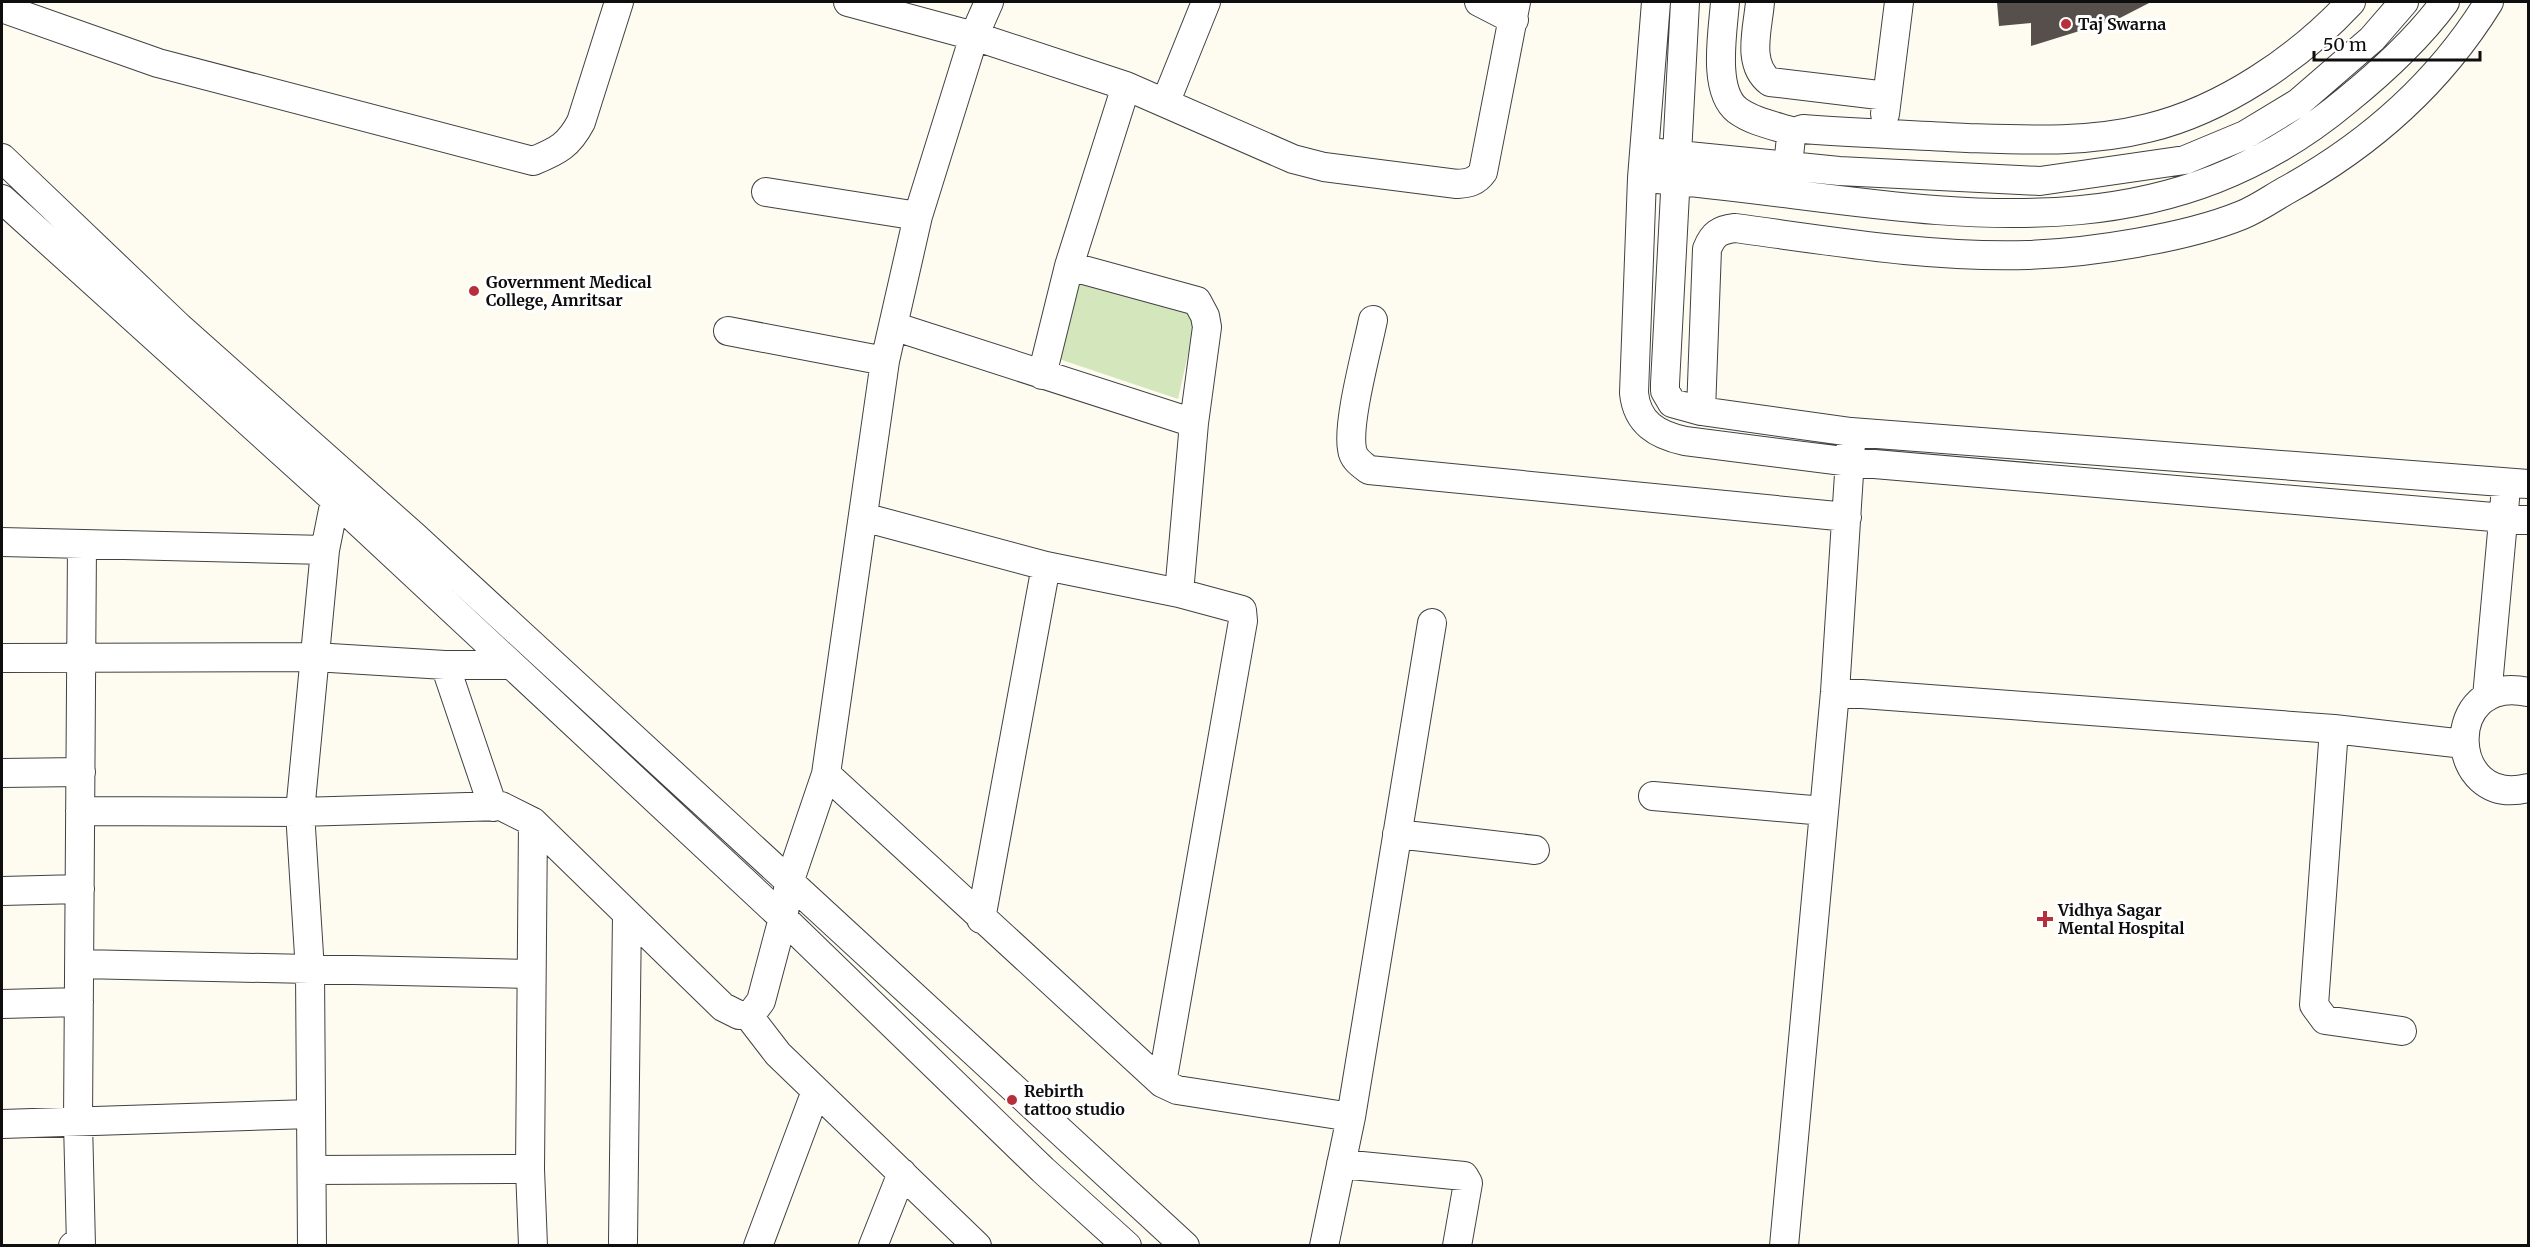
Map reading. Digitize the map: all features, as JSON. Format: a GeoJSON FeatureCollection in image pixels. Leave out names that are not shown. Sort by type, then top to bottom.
{"type":"FeatureCollection","features":[{"type":"Feature","properties":{"kind":"street"},"geometry":{"type":"LineString","coordinates":[[2,8],[158,63],[533,161],[553,153],[572,140],[581,122],[619,2]]}},
{"type":"Feature","properties":{"kind":"street"},"geometry":{"type":"LineString","coordinates":[[848,2],[974,36],[1126,86],[1166,101],[1272,150],[1324,167],[1469,183],[1478,179],[1483,172],[1515,11],[1479,2]]}},
{"type":"Feature","properties":{"kind":"street"},"geometry":{"type":"LineString","coordinates":[[747,1015],[761,1001],[783,918],[789,883],[826,774],[885,361],[918,216],[974,36],[989,2]]}},
{"type":"Feature","properties":{"kind":"street"},"geometry":{"type":"LineString","coordinates":[[1166,101],[1206,2]]}},
{"type":"Feature","properties":{"kind":"street"},"geometry":{"type":"LineString","coordinates":[[1656,2],[1643,165],[1634,396],[1641,418],[1668,437],[1851,462],[2516,519]]}},
{"type":"Feature","properties":{"kind":"street"},"geometry":{"type":"LineString","coordinates":[[1668,397],[1665,384],[1685,2]]}},
{"type":"Feature","properties":{"kind":"street"},"geometry":{"type":"LineString","coordinates":[[1725,2],[1723,82],[1730,103],[1749,117],[1794,132],[1803,129],[2047,141],[2089,138],[2151,128],[2205,108],[2263,74],[2318,33],[2351,2]]}},
{"type":"Feature","properties":{"kind":"street"},"geometry":{"type":"LineString","coordinates":[[1760,2],[1755,56],[1761,76],[1770,82],[1887,96]]}},
{"type":"Feature","properties":{"kind":"street"},"geometry":{"type":"LineString","coordinates":[[1883,134],[1899,2]]}},
{"type":"Feature","properties":{"kind":"street"},"geometry":{"type":"LineString","coordinates":[[1675,168],[1788,166],[2040,181],[2185,160],[2246,135],[2298,103],[2372,39],[2404,2]]}},
{"type":"Feature","properties":{"kind":"street"},"geometry":{"type":"LineString","coordinates":[[1643,165],[1675,168],[1929,212],[2007,214],[2083,211],[2152,199],[2207,184],[2254,163],[2320,123],[2416,39],[2445,2]]}},
{"type":"Feature","properties":{"kind":"street"},"geometry":{"type":"LineString","coordinates":[[1701,411],[1707,249],[1712,236],[1721,230],[1735,228],[1879,248],[2029,255],[2135,243],[2242,215],[2318,173],[2396,116],[2448,57],[2489,2]]}},
{"type":"Feature","properties":{"kind":"street"},"geometry":{"type":"LineString","coordinates":[[1682,50],[1722,50]]}},
{"type":"Feature","properties":{"kind":"street"},"geometry":{"type":"LineString","coordinates":[[1042,375],[1069,266],[1126,86]]}},
{"type":"Feature","properties":{"kind":"street"},"geometry":{"type":"LineString","coordinates":[[1788,166],[1791,137],[1794,132]]}},
{"type":"Feature","properties":{"kind":"street"},"geometry":{"type":"LineString","coordinates":[[2,158],[178,327],[414,536],[1185,1245]]}},
{"type":"Feature","properties":{"kind":"street"},"geometry":{"type":"LineString","coordinates":[[766,192],[918,216]]}},
{"type":"Feature","properties":{"kind":"street"},"geometry":{"type":"LineString","coordinates":[[2,200],[335,500],[783,918],[1043,1170],[1127,1245]]}},
{"type":"Feature","properties":{"kind":"street"},"geometry":{"type":"LineString","coordinates":[[1069,266],[1197,301],[1201,306],[1207,327],[1194,423],[1179,593]]}},
{"type":"Feature","properties":{"kind":"street"},"geometry":{"type":"LineString","coordinates":[[1373,321],[1352,432],[1352,451],[1357,461],[1369,470],[1847,517]]}},
{"type":"Feature","properties":{"kind":"street"},"geometry":{"type":"LineString","coordinates":[[893,326],[1194,423]]}},
{"type":"Feature","properties":{"kind":"street"},"geometry":{"type":"LineString","coordinates":[[728,331],[885,361]]}},
{"type":"Feature","properties":{"kind":"street"},"geometry":{"type":"LineString","coordinates":[[1634,396],[1668,397],[1682,407],[1701,411],[1851,432],[2517,483],[2516,519],[2487,697]]}},
{"type":"Feature","properties":{"kind":"street"},"geometry":{"type":"LineString","coordinates":[[1784,1245],[1835,692],[1851,462],[1851,432]]}},
{"type":"Feature","properties":{"kind":"street"},"geometry":{"type":"LineString","coordinates":[[312,1245],[310,971],[300,812],[325,550],[335,500]]}},
{"type":"Feature","properties":{"kind":"street"},"geometry":{"type":"LineString","coordinates":[[863,517],[1046,566],[1179,593],[1239,608],[1244,615],[1162,1083]]}},
{"type":"Feature","properties":{"kind":"street"},"geometry":{"type":"LineString","coordinates":[[2,542],[325,550]]}},
{"type":"Feature","properties":{"kind":"street"},"geometry":{"type":"LineString","coordinates":[[73,1245],[81,1245],[78,1122],[82,544]]}},
{"type":"Feature","properties":{"kind":"street"},"geometry":{"type":"LineString","coordinates":[[981,919],[1046,566]]}},
{"type":"Feature","properties":{"kind":"street"},"geometry":{"type":"LineString","coordinates":[[1324,1245],[1351,1117],[1432,623]]}},
{"type":"Feature","properties":{"kind":"street"},"geometry":{"type":"LineString","coordinates":[[2,658],[314,657],[445,665],[510,665]]}},
{"type":"Feature","properties":{"kind":"street"},"geometry":{"type":"LineString","coordinates":[[445,665],[493,807]]}},
{"type":"Feature","properties":{"kind":"street"},"geometry":{"type":"LineString","coordinates":[[2529,692],[2507,690],[2487,697],[2469,717],[2464,744],[2472,768],[2484,780],[2508,790],[2529,788]]}},
{"type":"Feature","properties":{"kind":"street"},"geometry":{"type":"LineString","coordinates":[[1835,692],[2334,729],[2464,744]]}},
{"type":"Feature","properties":{"kind":"street"},"geometry":{"type":"LineString","coordinates":[[2334,729],[2314,1005],[2325,1020],[2402,1030]]}},
{"type":"Feature","properties":{"kind":"street"},"geometry":{"type":"LineString","coordinates":[[2,773],[81,772]]}},
{"type":"Feature","properties":{"kind":"street"},"geometry":{"type":"LineString","coordinates":[[826,774],[981,919],[1162,1083],[1177,1090],[1351,1117]]}},
{"type":"Feature","properties":{"kind":"street"},"geometry":{"type":"LineString","coordinates":[[1653,796],[1824,811]]}},
{"type":"Feature","properties":{"kind":"street"},"geometry":{"type":"LineString","coordinates":[[80,811],[300,812],[493,807],[513,810],[533,822],[723,1007],[730,1012],[747,1015],[778,1054],[977,1245]]}},
{"type":"Feature","properties":{"kind":"street"},"geometry":{"type":"LineString","coordinates":[[533,822],[530,1169],[533,1245]]}},
{"type":"Feature","properties":{"kind":"street"},"geometry":{"type":"LineString","coordinates":[[1397,834],[1535,850]]}},
{"type":"Feature","properties":{"kind":"street"},"geometry":{"type":"LineString","coordinates":[[2,891],[80,889]]}},
{"type":"Feature","properties":{"kind":"street"},"geometry":{"type":"LineString","coordinates":[[623,1242],[627,914]]}},
{"type":"Feature","properties":{"kind":"street"},"geometry":{"type":"LineString","coordinates":[[80,964],[310,971],[531,974]]}},
{"type":"Feature","properties":{"kind":"street"},"geometry":{"type":"LineString","coordinates":[[2,1004],[80,1002]]}},
{"type":"Feature","properties":{"kind":"street"},"geometry":{"type":"LineString","coordinates":[[758,1245],[816,1091]]}},
{"type":"Feature","properties":{"kind":"street"},"geometry":{"type":"LineString","coordinates":[[2,1124],[311,1114]]}},
{"type":"Feature","properties":{"kind":"street"},"geometry":{"type":"LineString","coordinates":[[1341,1164],[1464,1176],[1468,1182],[1457,1245]]}},
{"type":"Feature","properties":{"kind":"street"},"geometry":{"type":"LineString","coordinates":[[312,1170],[530,1169]]}},
{"type":"Feature","properties":{"kind":"street"},"geometry":{"type":"LineString","coordinates":[[873,1245],[902,1173]]}},
{"type":"Feature","properties":{"kind":"green space"},"geometry":{"type":"Polygon","coordinates":[[[1082,277],[1197,314],[1178,399],[1053,357],[1082,277]]]}},
{"type":"Feature","properties":{"kind":"building","name":"Taj Swarna"},"geometry":{"type":"Polygon","coordinates":[[[1997,2],[2151,2],[2118,19],[2031,46],[2031,23],[1999,26],[1997,2]]]}},
{"type":"Feature","properties":{"kind":"place","name":"Taj Swarna"},"geometry":{"type":"Point","coordinates":[2066,24]}},
{"type":"Feature","properties":{"kind":"place","name":"Government Medical College, Amritsar"},"geometry":{"type":"Point","coordinates":[474,291]}},
{"type":"Feature","properties":{"kind":"place","name":"Vidhya Sagar Mental Hospital"},"geometry":{"type":"Point","coordinates":[2045,919]}},
{"type":"Feature","properties":{"kind":"place","name":"Rebirth tattoo studio"},"geometry":{"type":"Point","coordinates":[1012,1100]}}]}
